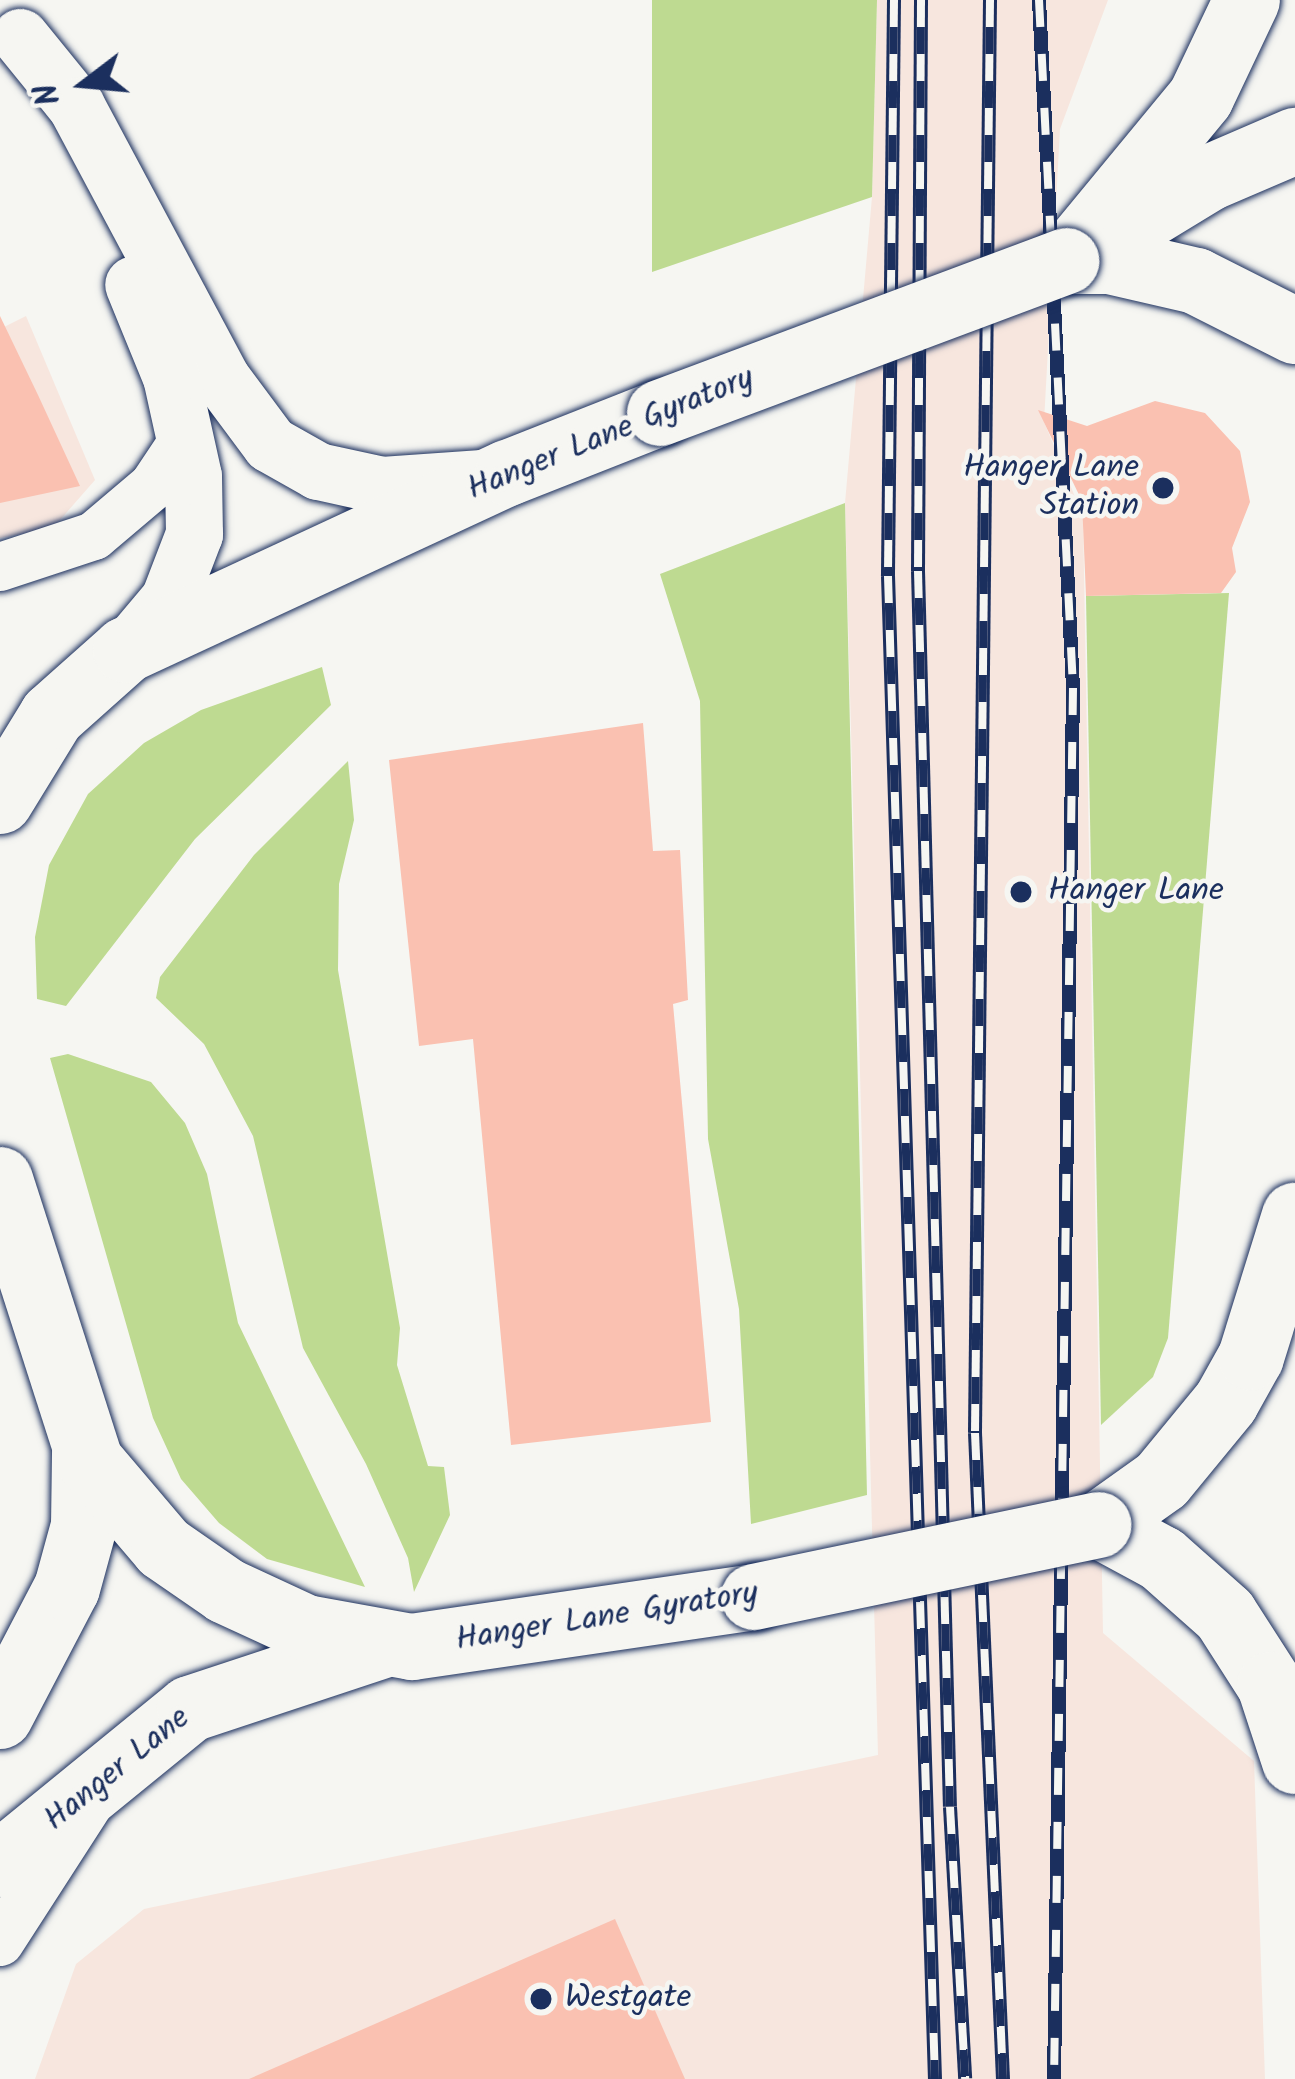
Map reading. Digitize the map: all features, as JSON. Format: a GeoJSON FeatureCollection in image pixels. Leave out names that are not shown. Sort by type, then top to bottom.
{"type":"FeatureCollection","features":[{"type":"Feature","properties":{"kind":"main road"},"geometry":{"type":"LineString","coordinates":[[1066,261],[1201,97],[1247,0]]}},
{"type":"Feature","properties":{"kind":"main road"},"geometry":{"type":"LineString","coordinates":[[1066,261],[1209,178],[1295,140]]}},
{"type":"Feature","properties":{"kind":"main road","name":"Hanger Lane Gyratory"},"geometry":{"type":"LineString","coordinates":[[0,801],[52,716],[126,650],[508,473],[1066,261],[1110,261],[1196,281],[1295,331]]}},
{"type":"Feature","properties":{"kind":"main road"},"geometry":{"type":"LineString","coordinates":[[0,703],[126,650]]}},
{"type":"Feature","properties":{"kind":"main road","name":"Hanger Lane Gyratory"},"geometry":{"type":"LineString","coordinates":[[0,1180],[85,1451],[119,1502],[190,1569],[260,1610],[381,1646],[466,1642],[754,1597],[1100,1525],[1162,1480],[1226,1402],[1251,1357],[1295,1216]]}},
{"type":"Feature","properties":{"kind":"main road"},"geometry":{"type":"LineString","coordinates":[[0,1716],[67,1588],[84,1526],[85,1451]]}},
{"type":"Feature","properties":{"kind":"main road"},"geometry":{"type":"LineString","coordinates":[[1100,1525],[1162,1559],[1226,1615],[1270,1685],[1295,1761]]}},
{"type":"Feature","properties":{"kind":"main road","name":"Hanger Lane"},"geometry":{"type":"LineString","coordinates":[[0,1864],[98,1790],[190,1709],[381,1646]]}},
{"type":"Feature","properties":{"kind":"street"},"geometry":{"type":"LineString","coordinates":[[10,19],[159,340],[185,437],[194,506],[188,563],[126,650]]}},
{"type":"Feature","properties":{"kind":"street"},"geometry":{"type":"LineString","coordinates":[[10,19],[76,106],[221,378],[270,444],[318,471],[382,485],[508,473]]}},
{"type":"Feature","properties":{"kind":"street"},"geometry":{"type":"LineString","coordinates":[[0,567],[94,536],[153,486],[185,437]]}},
{"type":"Feature","properties":{"kind":"street"},"geometry":{"type":"LineString","coordinates":[[0,1942],[98,1790]]}},
{"type":"Feature","properties":{"kind":"shaded area"},"geometry":{"type":"Polygon","coordinates":[[[877,0],[1108,0],[1060,129],[1044,422],[1083,516],[1103,1633],[1254,1761],[1265,2079],[35,2079],[76,1964],[144,1909],[878,1755],[845,503],[872,197],[877,0]]]}},
{"type":"Feature","properties":{"kind":"shaded area"},"geometry":{"type":"Polygon","coordinates":[[[26,316],[95,480],[53,528],[0,538],[0,329],[26,316]]]}},
{"type":"Feature","properties":{"kind":"green space"},"geometry":{"type":"Polygon","coordinates":[[[652,0],[877,0],[872,197],[652,272],[652,0]]]}},
{"type":"Feature","properties":{"kind":"green space"},"geometry":{"type":"Polygon","coordinates":[[[845,503],[867,1495],[751,1524],[739,1309],[708,1139],[700,701],[660,574],[845,503]]]}},
{"type":"Feature","properties":{"kind":"green space"},"geometry":{"type":"Polygon","coordinates":[[[1229,593],[1168,1338],[1153,1377],[1101,1425],[1086,596],[1229,593]]]}},
{"type":"Feature","properties":{"kind":"green space"},"geometry":{"type":"Polygon","coordinates":[[[322,667],[331,705],[195,839],[66,1006],[37,999],[35,937],[49,865],[88,794],[144,743],[201,710],[322,667]]]}},
{"type":"Feature","properties":{"kind":"green space"},"geometry":{"type":"Polygon","coordinates":[[[348,761],[354,820],[339,884],[338,970],[400,1328],[397,1365],[428,1466],[444,1467],[450,1515],[414,1592],[408,1558],[366,1464],[303,1348],[253,1136],[204,1044],[156,998],[160,977],[254,855],[348,761]]]}},
{"type":"Feature","properties":{"kind":"green space"},"geometry":{"type":"Polygon","coordinates":[[[68,1054],[151,1082],[185,1123],[207,1174],[238,1323],[365,1587],[267,1559],[219,1523],[181,1479],[153,1418],[50,1058],[68,1054]]]}},
{"type":"Feature","properties":{"kind":"building"},"geometry":{"type":"Polygon","coordinates":[[[0,316],[38,395],[80,486],[0,503],[0,316]]]}},
{"type":"Feature","properties":{"kind":"building","name":"Hanger Lane Station"},"geometry":{"type":"Polygon","coordinates":[[[1155,401],[1205,413],[1240,451],[1250,502],[1232,548],[1236,572],[1221,593],[1086,596],[1082,501],[1038,410],[1087,426],[1155,401]]]}},
{"type":"Feature","properties":{"kind":"building"},"geometry":{"type":"Polygon","coordinates":[[[643,723],[653,851],[680,850],[688,1000],[673,1004],[711,1422],[511,1445],[473,1039],[419,1046],[389,760],[643,723]]]}},
{"type":"Feature","properties":{"kind":"building","name":"Westgate"},"geometry":{"type":"Polygon","coordinates":[[[615,1919],[685,2079],[249,2079],[615,1919]]]}},
{"type":"Feature","properties":{"kind":"railway"},"geometry":{"type":"LineString","coordinates":[[894,0],[888,576],[935,2079]]}},
{"type":"Feature","properties":{"kind":"railway"},"geometry":{"type":"LineString","coordinates":[[921,0],[918,571],[950,1807],[965,2079]]}},
{"type":"Feature","properties":{"kind":"railway"},"geometry":{"type":"LineString","coordinates":[[990,0],[975,1433],[1003,2079]]}},
{"type":"Feature","properties":{"kind":"railway"},"geometry":{"type":"LineString","coordinates":[[1039,0],[1073,688],[1054,2079]]}},
{"type":"Feature","properties":{"kind":"place","name":"Hanger Lane Station"},"geometry":{"type":"Point","coordinates":[1163,488]}},
{"type":"Feature","properties":{"kind":"place","name":"Hanger Lane"},"geometry":{"type":"Point","coordinates":[1021,892]}},
{"type":"Feature","properties":{"kind":"place","name":"Westgate"},"geometry":{"type":"Point","coordinates":[541,1999]}}]}
